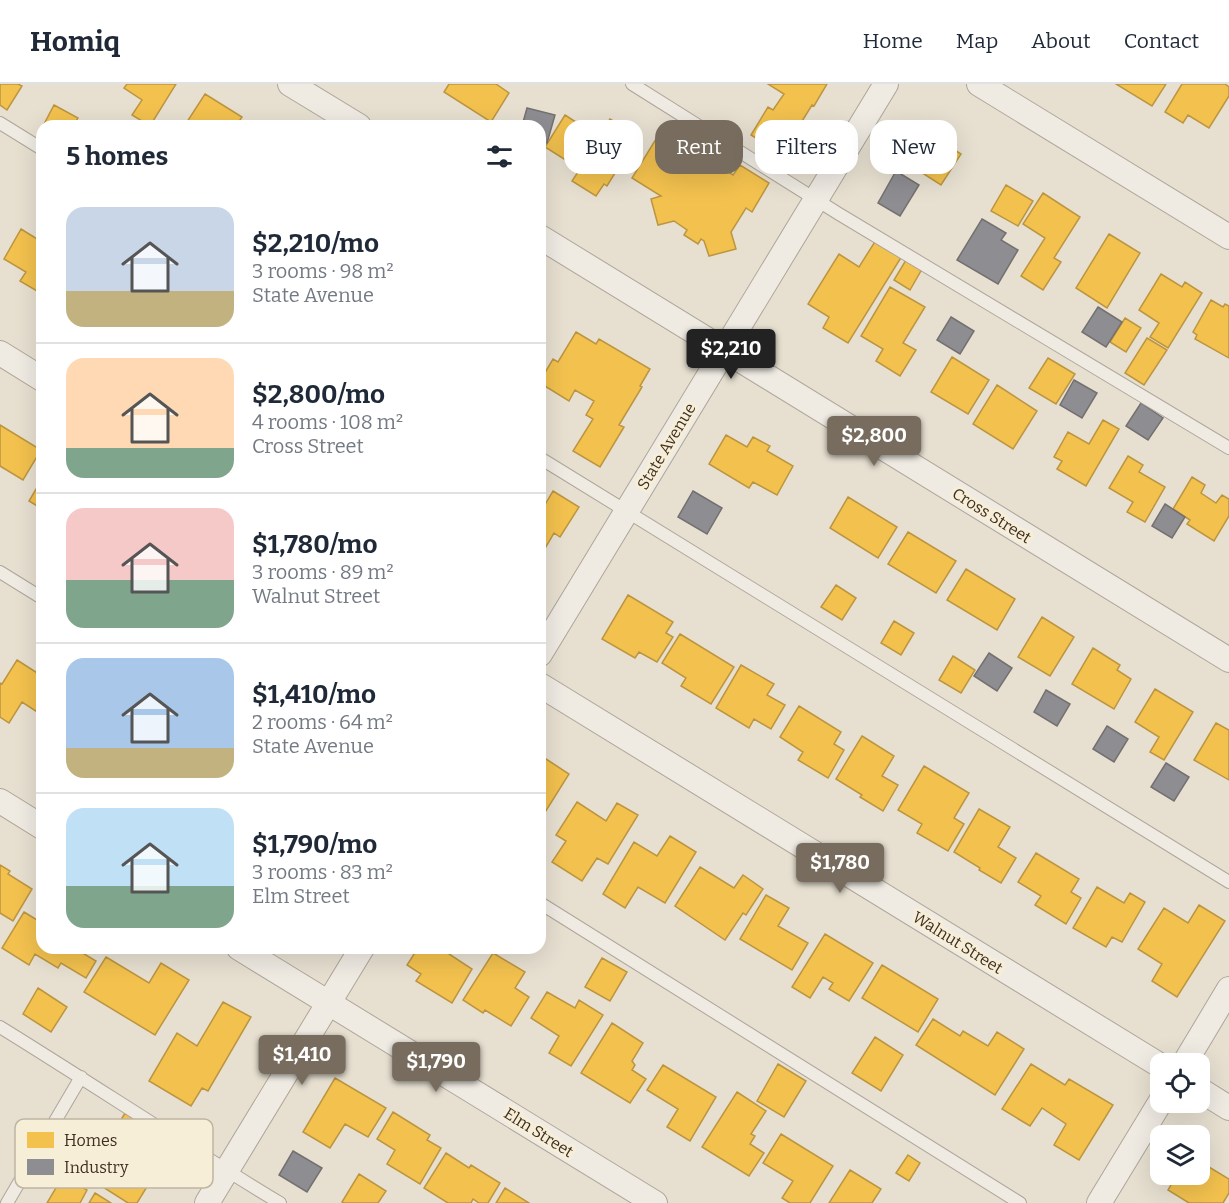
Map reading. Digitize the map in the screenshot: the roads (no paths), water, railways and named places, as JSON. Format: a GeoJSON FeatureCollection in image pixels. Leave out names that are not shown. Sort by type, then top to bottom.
{"type":"FeatureCollection","features":[{"type":"Feature","properties":{"kind":"street"},"geometry":{"type":"LineString","coordinates":[[290,84],[349,120]]}},
{"type":"Feature","properties":{"kind":"street","name":"State Avenue"},"geometry":{"type":"LineString","coordinates":[[546,644],[886,84]]}},
{"type":"Feature","properties":{"kind":"street"},"geometry":{"type":"LineString","coordinates":[[979,84],[1229,237]]}},
{"type":"Feature","properties":{"kind":"street","name":"Cross Street"},"geometry":{"type":"LineString","coordinates":[[546,241],[1229,660]]}},
{"type":"Feature","properties":{"kind":"street"},"geometry":{"type":"LineString","coordinates":[[0,353],[36,375]]}},
{"type":"Feature","properties":{"kind":"street","name":"Walnut Street"},"geometry":{"type":"LineString","coordinates":[[546,689],[1150,1059]]}},
{"type":"Feature","properties":{"kind":"street"},"geometry":{"type":"LineString","coordinates":[[0,801],[36,823]]}},
{"type":"Feature","properties":{"kind":"street","name":"Elm Street"},"geometry":{"type":"LineString","coordinates":[[250,954],[654,1203]]}},
{"type":"Feature","properties":{"kind":"street"},"geometry":{"type":"LineString","coordinates":[[207,1203],[358,954]]}},
{"type":"Feature","properties":{"kind":"street"},"geometry":{"type":"LineString","coordinates":[[1191,1053],[1229,989]]}},
{"type":"Feature","properties":{"kind":"street"},"geometry":{"type":"LineString","coordinates":[[1210,1096],[1229,1108]]}},
{"type":"Feature","properties":{"kind":"street"},"geometry":{"type":"LineString","coordinates":[[1099,1203],[1154,1113]]}},
{"type":"Feature","properties":{"kind":"lane"},"geometry":{"type":"LineString","coordinates":[[632,84],[816,200],[1229,448]]}},
{"type":"Feature","properties":{"kind":"lane"},"geometry":{"type":"LineString","coordinates":[[0,123],[36,145]]}},
{"type":"Feature","properties":{"kind":"lane"},"geometry":{"type":"LineString","coordinates":[[546,462],[1229,882]]}},
{"type":"Feature","properties":{"kind":"lane"},"geometry":{"type":"LineString","coordinates":[[0,572],[36,594]]}},
{"type":"Feature","properties":{"kind":"lane"},"geometry":{"type":"LineString","coordinates":[[546,907],[1020,1203]]}},
{"type":"Feature","properties":{"kind":"lane"},"geometry":{"type":"LineString","coordinates":[[0,1027],[146,1119]]}},
{"type":"Feature","properties":{"kind":"lane"},"geometry":{"type":"LineString","coordinates":[[56,1119],[81,1077]]}},
{"type":"Feature","properties":{"kind":"lane"},"geometry":{"type":"LineString","coordinates":[[213,1162],[280,1203]]}},
{"type":"Feature","properties":{"kind":"lane"},"geometry":{"type":"LineString","coordinates":[[7,1203],[16,1188]]}}]}
